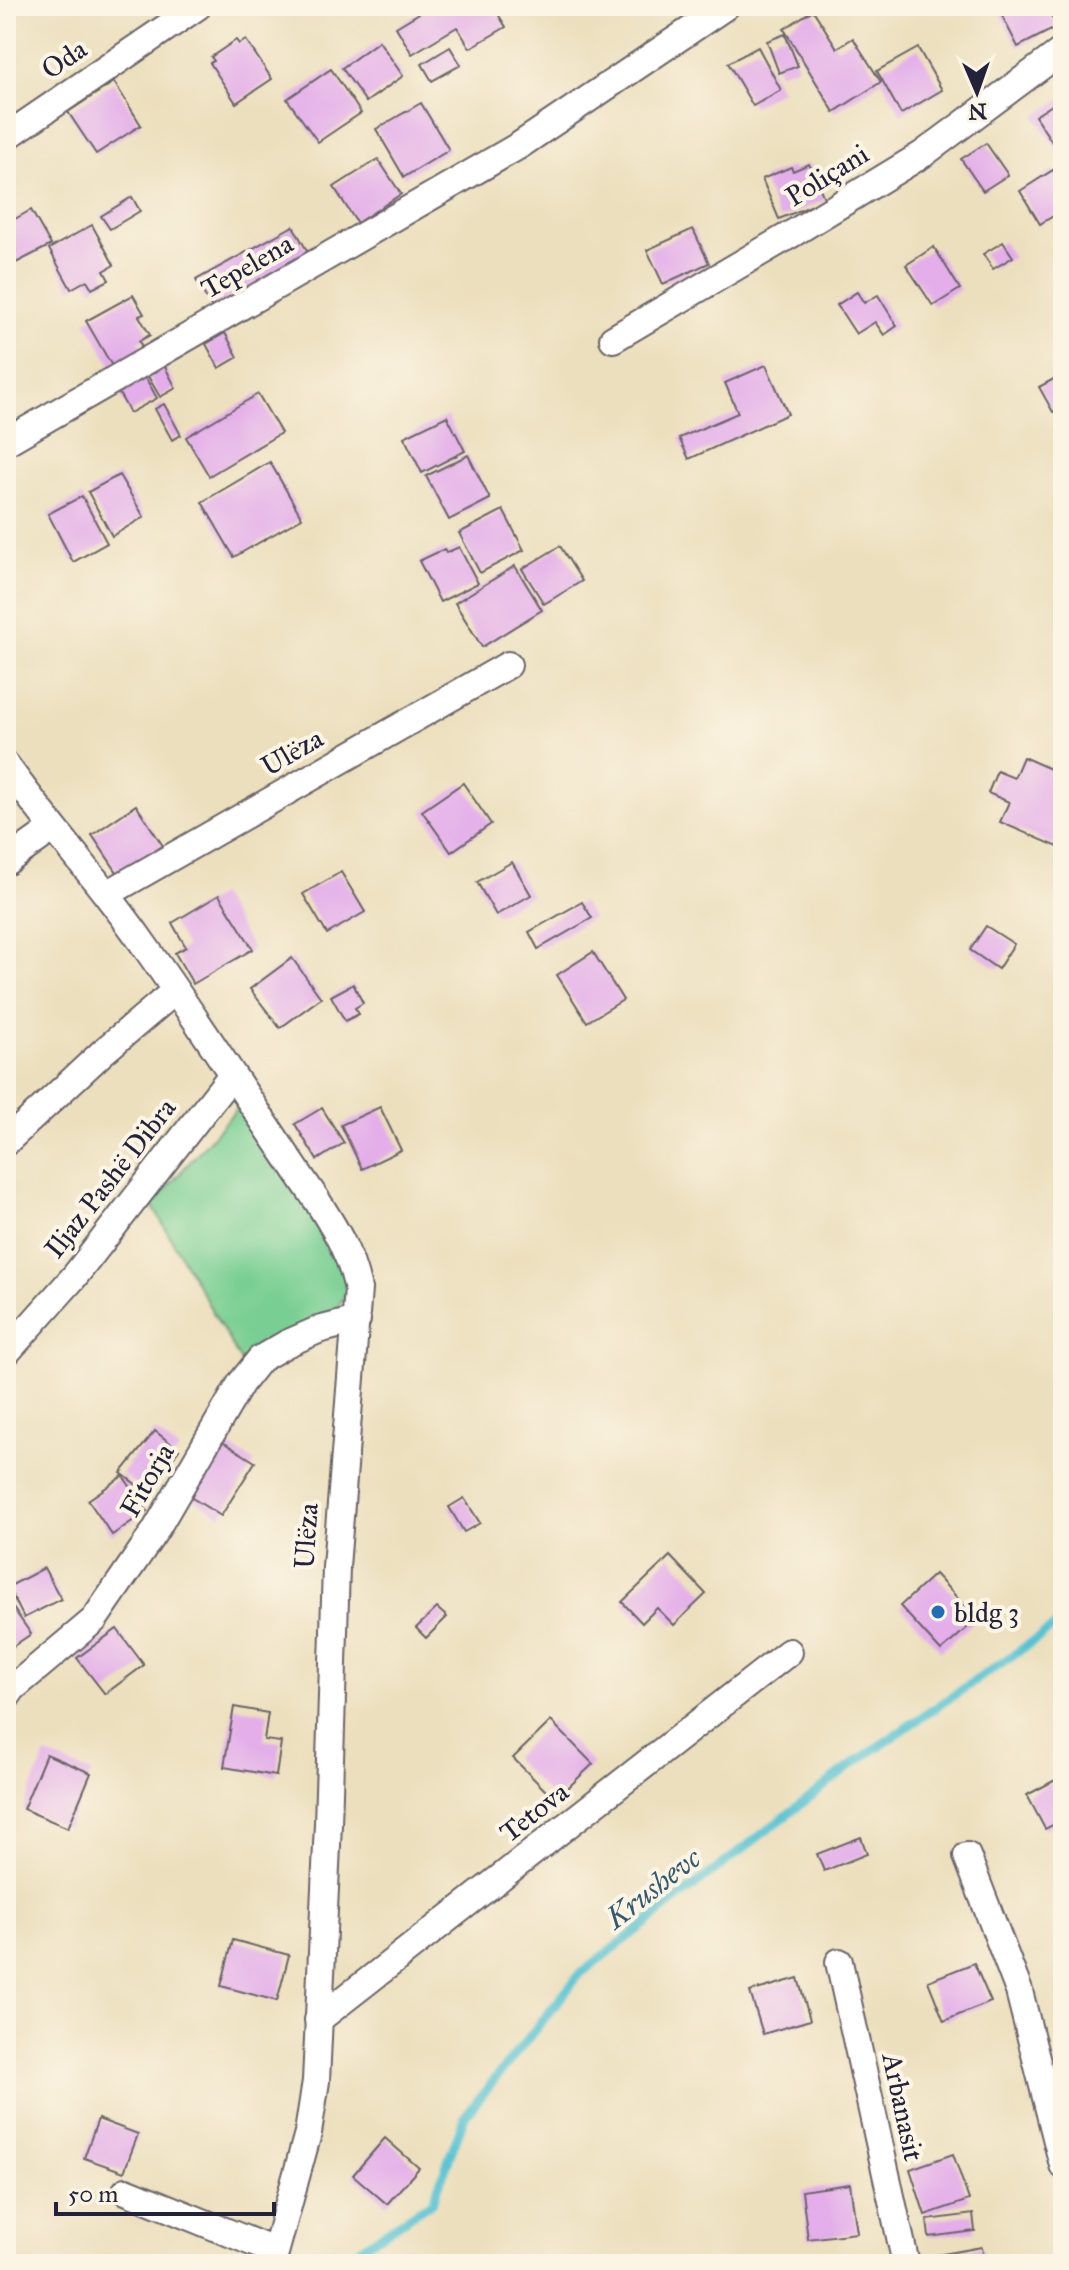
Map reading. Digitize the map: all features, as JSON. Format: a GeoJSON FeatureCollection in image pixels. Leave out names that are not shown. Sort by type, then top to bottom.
{"type":"FeatureCollection","features":[{"type":"Feature","properties":{"kind":"street","name":"Oda"},"geometry":{"type":"LineString","coordinates":[[6,137],[198,6]]}},
{"type":"Feature","properties":{"kind":"street","name":"Tepelena"},"geometry":{"type":"LineString","coordinates":[[6,442],[520,145],[726,6]]}},
{"type":"Feature","properties":{"kind":"street","name":"Poliçani"},"geometry":{"type":"LineString","coordinates":[[613,339],[923,154],[1063,50]]}},
{"type":"Feature","properties":{"kind":"street","name":"Ulëza"},"geometry":{"type":"LineString","coordinates":[[107,894],[508,665]]}},
{"type":"Feature","properties":{"kind":"street","name":"Ulëza"},"geometry":{"type":"LineString","coordinates":[[7,769],[107,894],[175,991],[340,1236],[352,1262],[358,1289],[336,1567],[316,2081],[308,2133],[273,2258],[126,2191]]}},
{"type":"Feature","properties":{"kind":"street"},"geometry":{"type":"LineString","coordinates":[[6,862],[52,829]]}},
{"type":"Feature","properties":{"kind":"street"},"geometry":{"type":"LineString","coordinates":[[6,1142],[104,1051],[175,991]]}},
{"type":"Feature","properties":{"kind":"street","name":"Iljaz Pashë Dibra"},"geometry":{"type":"LineString","coordinates":[[6,1353],[74,1277],[231,1076]]}},
{"type":"Feature","properties":{"kind":"street","name":"Fitorja"},"geometry":{"type":"LineString","coordinates":[[6,1698],[13,1688],[94,1620],[155,1531],[241,1383],[260,1359],[318,1330],[357,1320]]}},
{"type":"Feature","properties":{"kind":"street","name":"Tetova"},"geometry":{"type":"LineString","coordinates":[[318,2020],[789,1652]]}},
{"type":"Feature","properties":{"kind":"street"},"geometry":{"type":"LineString","coordinates":[[967,1856],[1019,1991],[1063,2165]]}},
{"type":"Feature","properties":{"kind":"street","name":"Arbanasit"},"geometry":{"type":"LineString","coordinates":[[839,1962],[906,2264]]}},
{"type":"Feature","properties":{"kind":"green space"},"geometry":{"type":"Polygon","coordinates":[[[239,1106],[320,1213],[350,1286],[331,1319],[244,1367],[152,1205],[239,1106]]]}},
{"type":"Feature","properties":{"kind":"building"},"geometry":{"type":"Polygon","coordinates":[[[431,6],[493,6],[506,27],[470,48],[457,27],[412,54],[396,27],[431,6]]]}},
{"type":"Feature","properties":{"kind":"building"},"geometry":{"type":"Polygon","coordinates":[[[997,6],[1046,6],[1057,27],[1018,47],[997,6]]]}},
{"type":"Feature","properties":{"kind":"building"},"geometry":{"type":"Polygon","coordinates":[[[813,10],[837,48],[853,38],[881,82],[834,112],[784,29],[813,10]]]}},
{"type":"Feature","properties":{"kind":"building"},"geometry":{"type":"Polygon","coordinates":[[[785,34],[798,66],[779,73],[767,41],[785,34]]]}},
{"type":"Feature","properties":{"kind":"building"},"geometry":{"type":"Polygon","coordinates":[[[236,40],[239,44],[246,40],[272,79],[236,103],[210,63],[214,61],[211,57],[236,40]]]}},
{"type":"Feature","properties":{"kind":"building"},"geometry":{"type":"Polygon","coordinates":[[[379,41],[403,76],[366,102],[342,68],[379,41]]]}},
{"type":"Feature","properties":{"kind":"building"},"geometry":{"type":"Polygon","coordinates":[[[450,47],[461,65],[432,81],[422,64],[450,47]]]}},
{"type":"Feature","properties":{"kind":"building"},"geometry":{"type":"Polygon","coordinates":[[[758,47],[781,90],[753,106],[728,63],[758,47]]]}},
{"type":"Feature","properties":{"kind":"building"},"geometry":{"type":"Polygon","coordinates":[[[918,48],[942,90],[901,114],[877,71],[918,48]]]}},
{"type":"Feature","properties":{"kind":"building"},"geometry":{"type":"Polygon","coordinates":[[[331,69],[361,113],[318,142],[287,99],[331,69]]]}},
{"type":"Feature","properties":{"kind":"building"},"geometry":{"type":"Polygon","coordinates":[[[114,82],[141,125],[96,154],[68,112],[114,82]]]}},
{"type":"Feature","properties":{"kind":"building"},"geometry":{"type":"Polygon","coordinates":[[[1063,98],[1063,143],[1056,148],[1035,116],[1063,98]]]}},
{"type":"Feature","properties":{"kind":"building"},"geometry":{"type":"Polygon","coordinates":[[[421,103],[449,150],[404,177],[376,129],[421,103]]]}},
{"type":"Feature","properties":{"kind":"building"},"geometry":{"type":"Polygon","coordinates":[[[986,143],[1008,175],[983,191],[961,159],[986,143]]]}},
{"type":"Feature","properties":{"kind":"building"},"geometry":{"type":"Polygon","coordinates":[[[378,159],[401,194],[357,223],[334,187],[378,159]]]}},
{"type":"Feature","properties":{"kind":"building"},"geometry":{"type":"Polygon","coordinates":[[[809,164],[825,200],[779,219],[762,179],[791,167],[793,171],[809,164]]]}},
{"type":"Feature","properties":{"kind":"building"},"geometry":{"type":"Polygon","coordinates":[[[1053,170],[1063,186],[1063,210],[1040,224],[1020,191],[1053,170]]]}},
{"type":"Feature","properties":{"kind":"building"},"geometry":{"type":"Polygon","coordinates":[[[132,197],[140,211],[110,229],[101,216],[132,197]]]}},
{"type":"Feature","properties":{"kind":"building"},"geometry":{"type":"Polygon","coordinates":[[[31,210],[51,245],[16,263],[6,247],[6,224],[31,210]]]}},
{"type":"Feature","properties":{"kind":"building"},"geometry":{"type":"Polygon","coordinates":[[[92,225],[114,265],[104,271],[109,280],[92,289],[87,280],[71,289],[49,249],[92,225]]]}},
{"type":"Feature","properties":{"kind":"building"},"geometry":{"type":"Polygon","coordinates":[[[293,226],[309,254],[212,308],[196,280],[293,226]]]}},
{"type":"Feature","properties":{"kind":"building"},"geometry":{"type":"Polygon","coordinates":[[[693,229],[709,263],[663,284],[647,250],[693,229]]]}},
{"type":"Feature","properties":{"kind":"building"},"geometry":{"type":"Polygon","coordinates":[[[1003,242],[1013,257],[993,269],[983,254],[1003,242]]]}},
{"type":"Feature","properties":{"kind":"building"},"geometry":{"type":"Polygon","coordinates":[[[934,247],[960,289],[933,306],[906,265],[934,247]]]}},
{"type":"Feature","properties":{"kind":"building"},"geometry":{"type":"Polygon","coordinates":[[[857,292],[864,303],[878,295],[897,326],[884,335],[875,322],[856,334],[837,305],[857,292]]]}},
{"type":"Feature","properties":{"kind":"building"},"geometry":{"type":"Polygon","coordinates":[[[133,295],[144,314],[139,316],[150,335],[139,341],[143,349],[112,366],[86,321],[133,295]]]}},
{"type":"Feature","properties":{"kind":"building"},"geometry":{"type":"Polygon","coordinates":[[[225,333],[238,357],[219,368],[206,344],[225,333]]]}},
{"type":"Feature","properties":{"kind":"building"},"geometry":{"type":"Polygon","coordinates":[[[163,363],[176,388],[160,397],[146,373],[163,363]]]}},
{"type":"Feature","properties":{"kind":"building"},"geometry":{"type":"Polygon","coordinates":[[[766,365],[788,414],[689,459],[679,438],[738,413],[725,383],[766,365]]]}},
{"type":"Feature","properties":{"kind":"building"},"geometry":{"type":"Polygon","coordinates":[[[1063,374],[1063,421],[1057,410],[1053,412],[1039,387],[1063,374]]]}},
{"type":"Feature","properties":{"kind":"building"},"geometry":{"type":"Polygon","coordinates":[[[144,375],[157,398],[130,413],[117,390],[144,375]]]}},
{"type":"Feature","properties":{"kind":"building"},"geometry":{"type":"Polygon","coordinates":[[[258,394],[281,433],[209,476],[186,437],[258,394]]]}},
{"type":"Feature","properties":{"kind":"building"},"geometry":{"type":"Polygon","coordinates":[[[164,404],[181,435],[172,440],[155,409],[164,404]]]}},
{"type":"Feature","properties":{"kind":"building"},"geometry":{"type":"Polygon","coordinates":[[[447,416],[465,451],[422,473],[404,437],[447,416]]]}},
{"type":"Feature","properties":{"kind":"building"},"geometry":{"type":"Polygon","coordinates":[[[468,455],[490,499],[449,520],[426,476],[468,455]]]}},
{"type":"Feature","properties":{"kind":"building"},"geometry":{"type":"Polygon","coordinates":[[[270,462],[302,518],[234,557],[202,502],[270,462]]]}},
{"type":"Feature","properties":{"kind":"building"},"geometry":{"type":"Polygon","coordinates":[[[119,475],[144,517],[112,536],[88,492],[119,475]]]}},
{"type":"Feature","properties":{"kind":"building"},"geometry":{"type":"Polygon","coordinates":[[[82,496],[107,543],[73,562],[48,514],[82,496]]]}},
{"type":"Feature","properties":{"kind":"building"},"geometry":{"type":"Polygon","coordinates":[[[503,510],[524,550],[480,573],[459,533],[503,510]]]}},
{"type":"Feature","properties":{"kind":"building"},"geometry":{"type":"Polygon","coordinates":[[[560,546],[582,581],[544,604],[522,569],[560,546]]]}},
{"type":"Feature","properties":{"kind":"building"},"geometry":{"type":"Polygon","coordinates":[[[459,547],[478,583],[440,602],[419,561],[444,549],[446,553],[459,547]]]}},
{"type":"Feature","properties":{"kind":"building"},"geometry":{"type":"Polygon","coordinates":[[[515,566],[542,610],[482,647],[455,603],[515,566]]]}},
{"type":"Feature","properties":{"kind":"building"},"geometry":{"type":"Polygon","coordinates":[[[1023,757],[1055,771],[1052,780],[1063,785],[1063,834],[1058,847],[1000,822],[1009,802],[988,793],[997,771],[1014,778],[1023,757]]]}},
{"type":"Feature","properties":{"kind":"building"},"geometry":{"type":"Polygon","coordinates":[[[463,783],[491,824],[451,852],[422,811],[463,783]]]}},
{"type":"Feature","properties":{"kind":"building"},"geometry":{"type":"Polygon","coordinates":[[[136,805],[165,849],[121,878],[92,835],[136,805]]]}},
{"type":"Feature","properties":{"kind":"building"},"geometry":{"type":"Polygon","coordinates":[[[512,862],[531,895],[496,915],[477,882],[512,862]]]}},
{"type":"Feature","properties":{"kind":"building"},"geometry":{"type":"Polygon","coordinates":[[[341,872],[365,912],[327,934],[303,894],[341,872]]]}},
{"type":"Feature","properties":{"kind":"building"},"geometry":{"type":"Polygon","coordinates":[[[219,895],[253,949],[193,984],[175,953],[186,947],[172,923],[219,895]]]}},
{"type":"Feature","properties":{"kind":"building"},"geometry":{"type":"Polygon","coordinates":[[[582,902],[592,918],[538,949],[529,932],[582,902]]]}},
{"type":"Feature","properties":{"kind":"building"},"geometry":{"type":"Polygon","coordinates":[[[986,926],[1014,944],[998,969],[970,950],[986,926]]]}},
{"type":"Feature","properties":{"kind":"building"},"geometry":{"type":"Polygon","coordinates":[[[593,952],[623,1000],[587,1022],[557,975],[593,952]]]}},
{"type":"Feature","properties":{"kind":"building"},"geometry":{"type":"Polygon","coordinates":[[[292,958],[321,998],[280,1028],[250,989],[292,958]]]}},
{"type":"Feature","properties":{"kind":"building"},"geometry":{"type":"Polygon","coordinates":[[[353,984],[363,1003],[355,1008],[359,1014],[345,1021],[331,996],[353,984]]]}},
{"type":"Feature","properties":{"kind":"building"},"geometry":{"type":"Polygon","coordinates":[[[380,1107],[401,1150],[362,1169],[341,1125],[380,1107]]]}},
{"type":"Feature","properties":{"kind":"building"},"geometry":{"type":"Polygon","coordinates":[[[322,1108],[344,1143],[317,1160],[295,1124],[322,1108]]]}},
{"type":"Feature","properties":{"kind":"building"},"geometry":{"type":"Polygon","coordinates":[[[155,1431],[179,1450],[146,1492],[121,1473],[155,1431]]]}},
{"type":"Feature","properties":{"kind":"building"},"geometry":{"type":"Polygon","coordinates":[[[218,1439],[255,1462],[221,1516],[184,1493],[218,1439]]]}},
{"type":"Feature","properties":{"kind":"building"},"geometry":{"type":"Polygon","coordinates":[[[123,1476],[147,1511],[112,1535],[88,1500],[123,1476]]]}},
{"type":"Feature","properties":{"kind":"building"},"geometry":{"type":"Polygon","coordinates":[[[464,1498],[480,1523],[464,1532],[449,1507],[464,1498]]]}},
{"type":"Feature","properties":{"kind":"building"},"geometry":{"type":"Polygon","coordinates":[[[670,1556],[706,1594],[674,1625],[657,1608],[642,1623],[622,1602],[670,1556]]]}},
{"type":"Feature","properties":{"kind":"building"},"geometry":{"type":"Polygon","coordinates":[[[44,1568],[61,1599],[24,1618],[8,1587],[44,1568]]]}},
{"type":"Feature","properties":{"kind":"building","name":"bldg 3"},"geometry":{"type":"Polygon","coordinates":[[[935,1574],[977,1619],[941,1651],[900,1606],[935,1574]]]}},
{"type":"Feature","properties":{"kind":"building"},"geometry":{"type":"Polygon","coordinates":[[[6,1598],[31,1634],[6,1651],[6,1598]]]}},
{"type":"Feature","properties":{"kind":"building"},"geometry":{"type":"Polygon","coordinates":[[[437,1608],[447,1617],[426,1638],[416,1628],[437,1608]]]}},
{"type":"Feature","properties":{"kind":"building"},"geometry":{"type":"Polygon","coordinates":[[[117,1629],[144,1665],[105,1694],[77,1658],[117,1629]]]}},
{"type":"Feature","properties":{"kind":"building"},"geometry":{"type":"Polygon","coordinates":[[[234,1707],[268,1713],[264,1740],[281,1742],[276,1776],[224,1767],[234,1707]]]}},
{"type":"Feature","properties":{"kind":"building"},"geometry":{"type":"Polygon","coordinates":[[[551,1721],[593,1764],[555,1800],[513,1758],[551,1721]]]}},
{"type":"Feature","properties":{"kind":"building"},"geometry":{"type":"Polygon","coordinates":[[[46,1754],[91,1773],[68,1828],[23,1809],[46,1754]]]}},
{"type":"Feature","properties":{"kind":"building"},"geometry":{"type":"Polygon","coordinates":[[[1063,1776],[1063,1820],[1045,1829],[1027,1795],[1063,1776]]]}},
{"type":"Feature","properties":{"kind":"building"},"geometry":{"type":"Polygon","coordinates":[[[861,1837],[867,1854],[824,1871],[817,1854],[861,1837]]]}},
{"type":"Feature","properties":{"kind":"building"},"geometry":{"type":"Polygon","coordinates":[[[233,1940],[289,1955],[277,2001],[221,1986],[233,1940]]]}},
{"type":"Feature","properties":{"kind":"building"},"geometry":{"type":"Polygon","coordinates":[[[974,1963],[991,2002],[944,2021],[928,1981],[974,1963]]]}},
{"type":"Feature","properties":{"kind":"building"},"geometry":{"type":"Polygon","coordinates":[[[798,1978],[810,2020],[763,2034],[750,1992],[798,1978]]]}},
{"type":"Feature","properties":{"kind":"building"},"geometry":{"type":"Polygon","coordinates":[[[98,2119],[138,2134],[124,2172],[84,2158],[98,2119]]]}},
{"type":"Feature","properties":{"kind":"building"},"geometry":{"type":"Polygon","coordinates":[[[385,2138],[419,2168],[387,2204],[353,2175],[385,2138]]]}},
{"type":"Feature","properties":{"kind":"building"},"geometry":{"type":"Polygon","coordinates":[[[953,2154],[969,2200],[925,2215],[910,2169],[953,2154]]]}},
{"type":"Feature","properties":{"kind":"building"},"geometry":{"type":"Polygon","coordinates":[[[850,2184],[857,2233],[808,2239],[802,2191],[850,2184]]]}},
{"type":"Feature","properties":{"kind":"building"},"geometry":{"type":"Polygon","coordinates":[[[973,2214],[975,2231],[929,2237],[927,2220],[973,2214]]]}},
{"type":"Feature","properties":{"kind":"building"},"geometry":{"type":"Polygon","coordinates":[[[982,2247],[985,2264],[939,2264],[937,2255],[982,2247]]]}},
{"type":"Feature","properties":{"kind":"waterway","name":"Krushevc"},"geometry":{"type":"LineString","coordinates":[[353,2264],[361,2248],[433,2201],[465,2116],[580,1974],[857,1761],[1063,1621]]}},
{"type":"Feature","properties":{"kind":"place","name":"bldg 3"},"geometry":{"type":"Point","coordinates":[938,1612]}}]}
